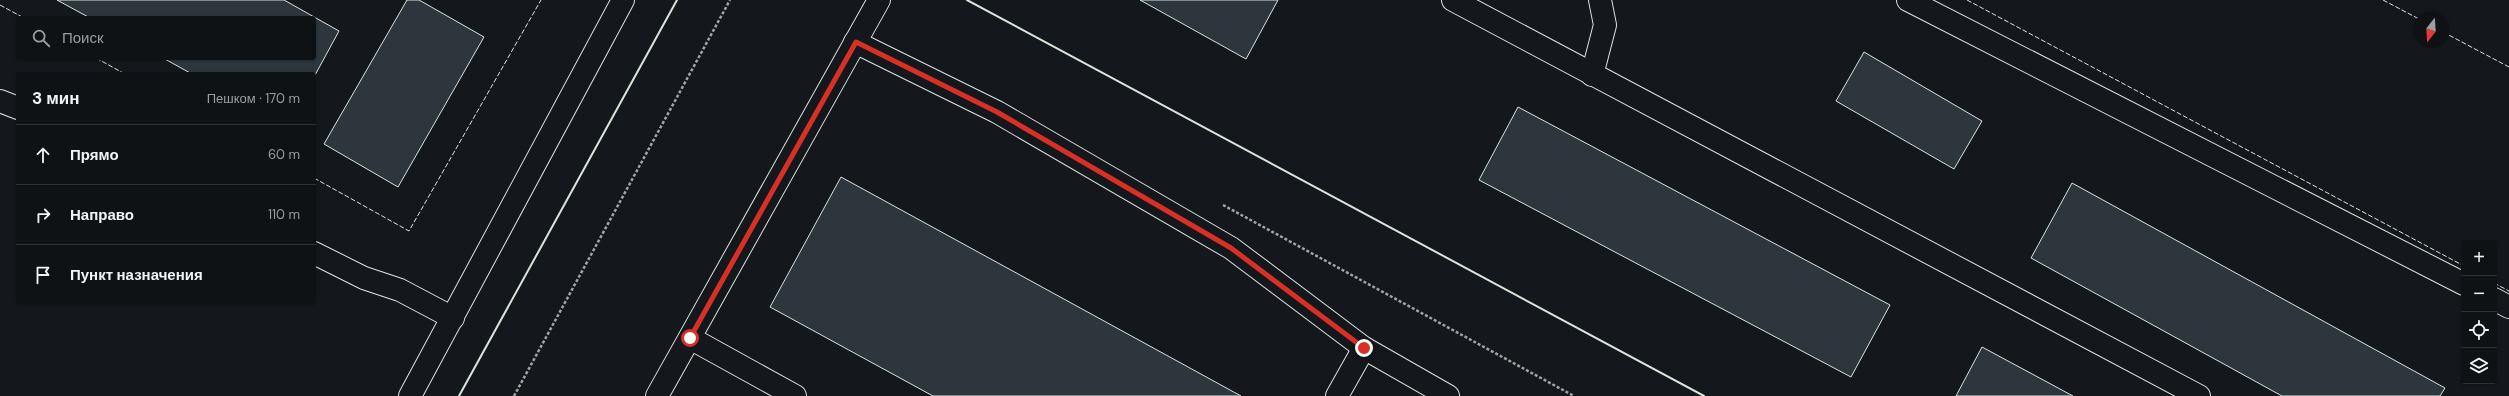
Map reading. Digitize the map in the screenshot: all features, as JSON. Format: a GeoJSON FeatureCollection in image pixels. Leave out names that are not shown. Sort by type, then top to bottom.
{"type":"FeatureCollection","features":[{"type":"Feature","properties":{"kind":"lane"},"geometry":{"type":"LineString","coordinates":[[410,396],[623,0]]}},
{"type":"Feature","properties":{"kind":"lane"},"geometry":{"type":"LineString","coordinates":[[657,396],[879,0]]}},
{"type":"Feature","properties":{"kind":"lane"},"geometry":{"type":"LineString","coordinates":[[1453,0],[2199,396]]}},
{"type":"Feature","properties":{"kind":"lane"},"geometry":{"type":"LineString","coordinates":[[1592,75],[1605,25],[1600,0]]}},
{"type":"Feature","properties":{"kind":"lane"},"geometry":{"type":"LineString","coordinates":[[1908,0],[2461,282]]}},
{"type":"Feature","properties":{"kind":"lane"},"geometry":{"type":"LineString","coordinates":[[856,42],[997,112],[1231,248],[1364,348],[1448,396]]}},
{"type":"Feature","properties":{"kind":"lane"},"geometry":{"type":"LineString","coordinates":[[0,101],[16,107]]}},
{"type":"Feature","properties":{"kind":"lane"},"geometry":{"type":"LineString","coordinates":[[316,254],[364,278],[400,290],[453,318]]}},
{"type":"Feature","properties":{"kind":"lane"},"geometry":{"type":"LineString","coordinates":[[2497,301],[2509,307]]}},
{"type":"Feature","properties":{"kind":"lane"},"geometry":{"type":"LineString","coordinates":[[690,338],[795,396]]}},
{"type":"Feature","properties":{"kind":"lane"},"geometry":{"type":"LineString","coordinates":[[1337,396],[1364,348]]}},
{"type":"Feature","properties":{"kind":"path"},"geometry":{"type":"LineString","coordinates":[[514,396],[730,0]]}},
{"type":"Feature","properties":{"kind":"building"},"geometry":{"type":"Polygon","coordinates":[[[57,0],[284,0],[312,16],[86,16],[57,0]]]}},
{"type":"Feature","properties":{"kind":"building"},"geometry":{"type":"Polygon","coordinates":[[[407,0],[419,0],[484,37],[398,187],[324,144],[407,0]]]}},
{"type":"Feature","properties":{"kind":"building"},"geometry":{"type":"Polygon","coordinates":[[[1140,0],[1278,0],[1246,59],[1140,0]]]}},
{"type":"Feature","properties":{"kind":"building"},"geometry":{"type":"Polygon","coordinates":[[[316,18],[339,31],[316,73],[316,72],[188,72],[167,60],[316,60],[316,18]]]}},
{"type":"Feature","properties":{"kind":"building"},"geometry":{"type":"Polygon","coordinates":[[[1864,52],[1982,121],[1954,169],[1836,101],[1864,52]]]}},
{"type":"Feature","properties":{"kind":"building"},"geometry":{"type":"Polygon","coordinates":[[[1518,107],[1890,305],[1851,377],[1479,180],[1518,107]]]}},
{"type":"Feature","properties":{"kind":"building"},"geometry":{"type":"Polygon","coordinates":[[[841,177],[1241,396],[933,396],[770,307],[841,177]]]}},
{"type":"Feature","properties":{"kind":"building"},"geometry":{"type":"Polygon","coordinates":[[[2072,183],[2445,388],[2440,396],[2282,396],[2031,258],[2072,183]]]}},
{"type":"Feature","properties":{"kind":"building"},"geometry":{"type":"Polygon","coordinates":[[[1982,347],[2073,396],[1956,396],[1982,347]]]}},
{"type":"Feature","properties":{"kind":"fence"},"geometry":{"type":"LineString","coordinates":[[316,179],[409,231],[541,0]]}},
{"type":"Feature","properties":{"kind":"fence"},"geometry":{"type":"LineString","coordinates":[[1967,0],[2461,264]]}},
{"type":"Feature","properties":{"kind":"fence"},"geometry":{"type":"LineString","coordinates":[[2383,0],[2413,16]]}},
{"type":"Feature","properties":{"kind":"fence"},"geometry":{"type":"LineString","coordinates":[[0,5],[20,16]]}},
{"type":"Feature","properties":{"kind":"fence"},"geometry":{"type":"LineString","coordinates":[[2449,35],[2509,67]]}},
{"type":"Feature","properties":{"kind":"fence"},"geometry":{"type":"LineString","coordinates":[[100,60],[121,72]]}},
{"type":"Feature","properties":{"kind":"fence"},"geometry":{"type":"LineString","coordinates":[[2497,285],[2509,291]]}},
{"type":"Feature","properties":{"kind":"wall"},"geometry":{"type":"LineString","coordinates":[[459,396],[677,0]]}},
{"type":"Feature","properties":{"kind":"wall"},"geometry":{"type":"LineString","coordinates":[[967,0],[1704,396]]}},
{"type":"Feature","properties":{"kind":"route"},"geometry":{"type":"LineString","coordinates":[[690,338],[856,42],[997,112],[1231,248],[1364,348]]}}]}
